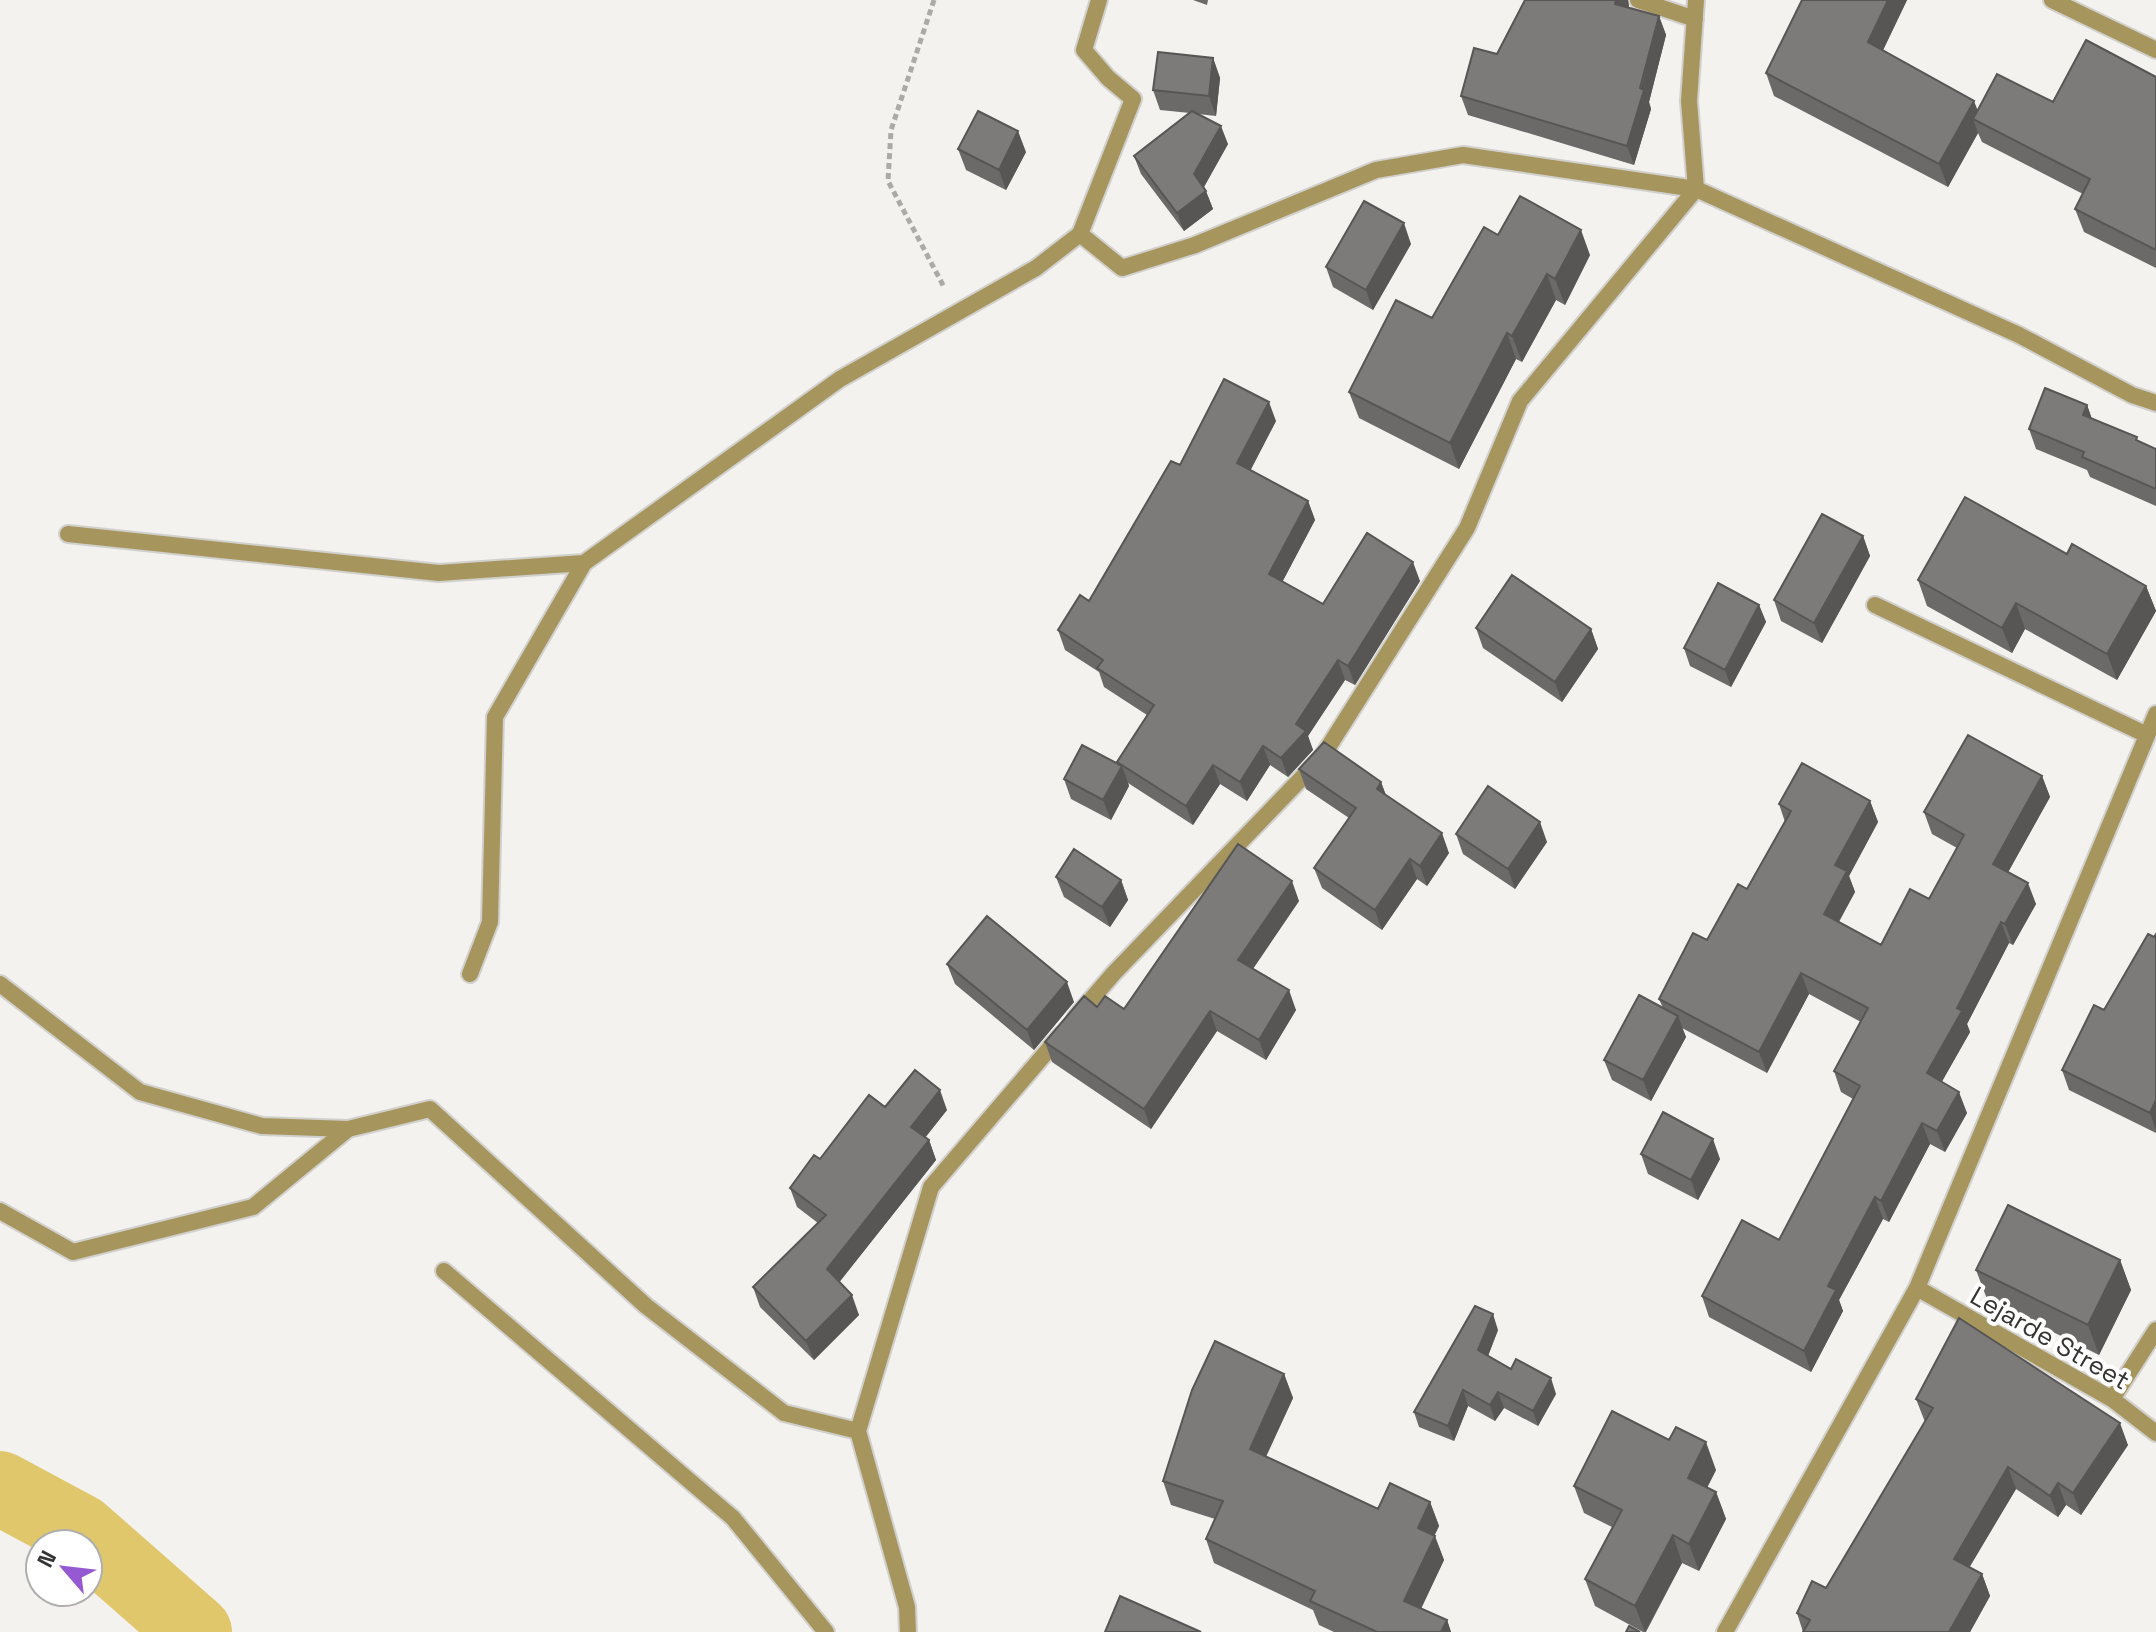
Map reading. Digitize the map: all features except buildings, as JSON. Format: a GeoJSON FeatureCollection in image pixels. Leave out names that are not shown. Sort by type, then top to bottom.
{"type":"FeatureCollection","features":[{"type":"Feature","properties":{"kind":"street"},"geometry":{"type":"LineString","coordinates":[[470,974],[490,922],[495,717],[584,563],[840,379],[1036,268],[1080,234],[1133,99],[1108,78],[1084,50],[1099,0]]}},
{"type":"Feature","properties":{"kind":"street"},"geometry":{"type":"LineString","coordinates":[[1638,0],[1695,19]]}},
{"type":"Feature","properties":{"kind":"street"},"geometry":{"type":"LineString","coordinates":[[908,1632],[907,1607],[858,1431],[931,1187],[1114,973],[1322,757],[1467,528],[1520,401],[1696,189],[1689,101],[1696,0]]}},
{"type":"Feature","properties":{"kind":"street"},"geometry":{"type":"LineString","coordinates":[[2052,0],[2156,50]]}},
{"type":"Feature","properties":{"kind":"street"},"geometry":{"type":"LineString","coordinates":[[1080,234],[1122,268],[1195,245],[1376,170],[1463,155],[1696,189],[2019,335],[2132,395],[2156,403]]}},
{"type":"Feature","properties":{"kind":"street"},"geometry":{"type":"LineString","coordinates":[[68,534],[439,573],[584,563]]}},
{"type":"Feature","properties":{"kind":"street"},"geometry":{"type":"LineString","coordinates":[[1875,605],[2147,735]]}},
{"type":"Feature","properties":{"kind":"street"},"geometry":{"type":"LineString","coordinates":[[1725,1632],[1917,1288],[2156,714]]}},
{"type":"Feature","properties":{"kind":"street"},"geometry":{"type":"LineString","coordinates":[[0,984],[140,1092],[262,1126],[348,1129],[430,1109],[646,1306],[784,1413],[858,1431]]}},
{"type":"Feature","properties":{"kind":"street"},"geometry":{"type":"LineString","coordinates":[[0,1211],[73,1252],[253,1207],[348,1129]]}},
{"type":"Feature","properties":{"kind":"street"},"geometry":{"type":"LineString","coordinates":[[444,1271],[733,1518],[826,1632]]}},
{"type":"Feature","properties":{"kind":"street","name":"Lejarde Street"},"geometry":{"type":"LineString","coordinates":[[1917,1288],[2112,1399],[2156,1433]]}},
{"type":"Feature","properties":{"kind":"street"},"geometry":{"type":"LineString","coordinates":[[2112,1399],[2156,1330]]}},
{"type":"Feature","properties":{"kind":"path"},"geometry":{"type":"LineString","coordinates":[[934,0],[891,130],[888,181],[957,313]]}},
{"type":"Feature","properties":{"kind":"waterway"},"geometry":{"type":"LineString","coordinates":[[0,1488],[80,1531],[195,1632]]}}]}
